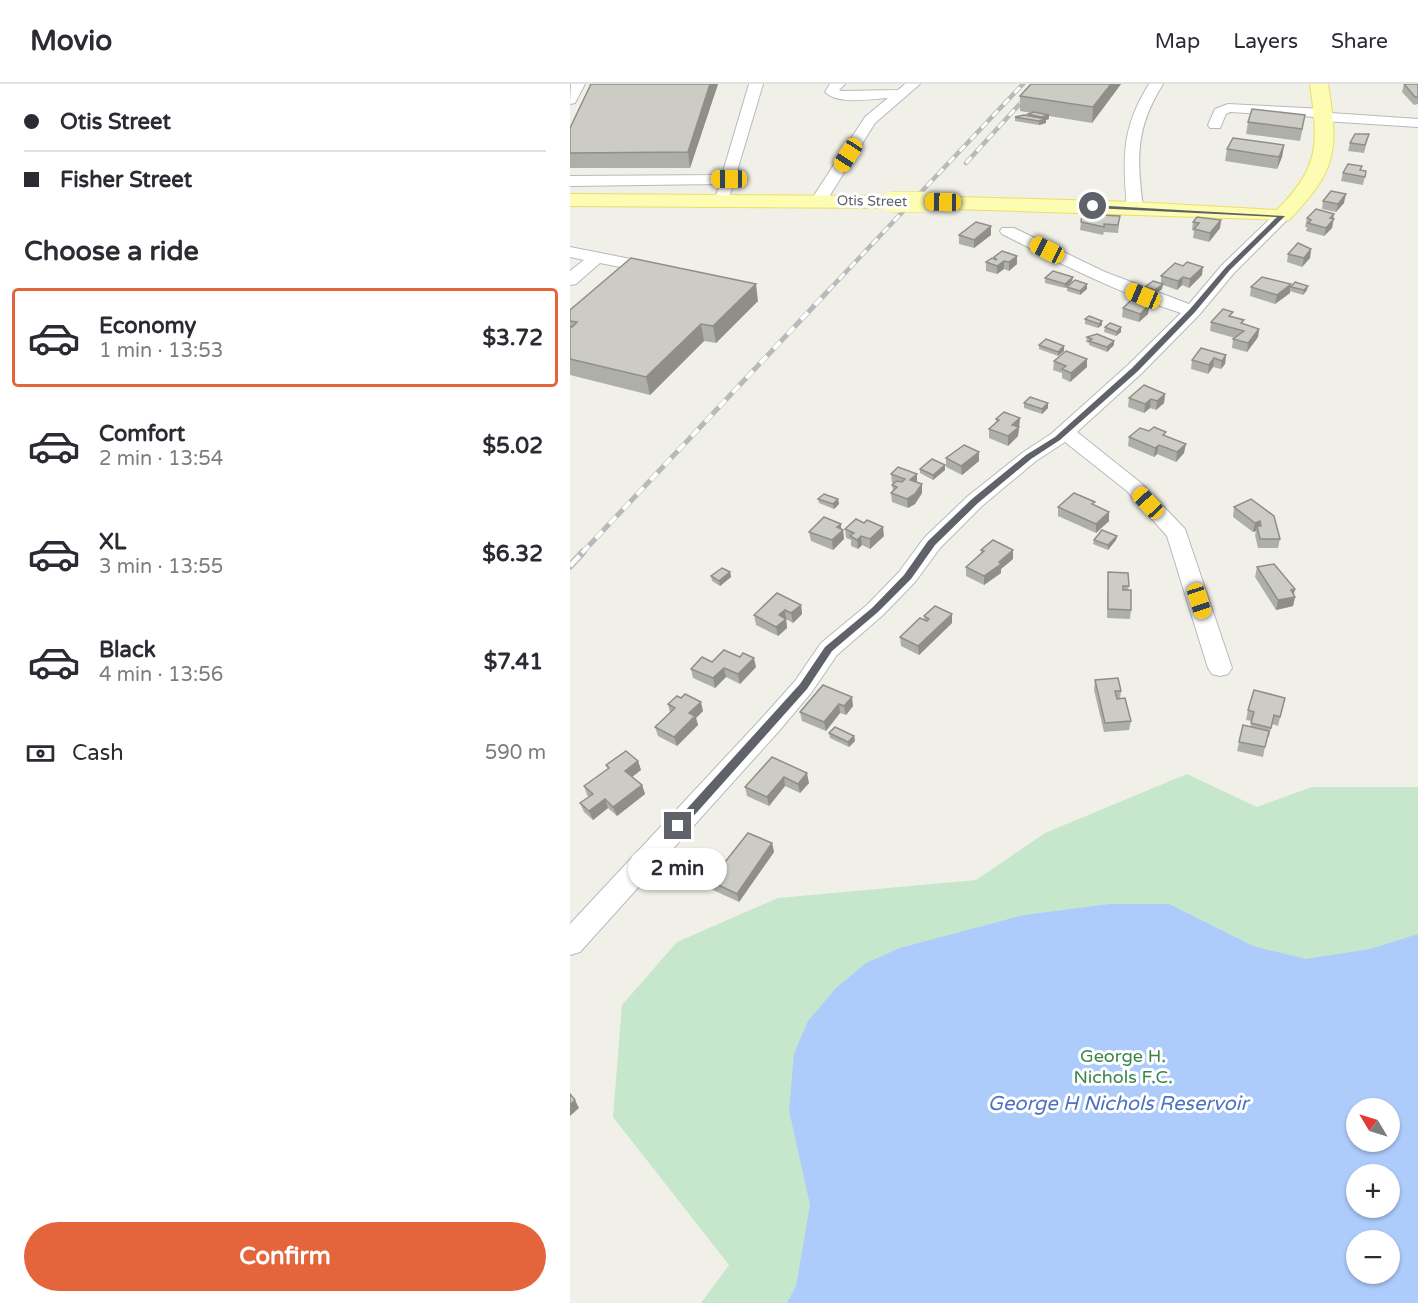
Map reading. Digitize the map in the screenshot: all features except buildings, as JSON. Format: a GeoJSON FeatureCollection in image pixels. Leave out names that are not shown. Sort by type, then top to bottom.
{"type":"FeatureCollection","features":[{"type":"Feature","properties":{"kind":"main road"},"geometry":{"type":"LineString","coordinates":[[1282,216],[1304,195],[1322,164],[1327,132],[1319,84]]}},
{"type":"Feature","properties":{"kind":"main road","name":"Otis Street"},"geometry":{"type":"LineString","coordinates":[[570,200],[924,202],[1135,208],[1282,216]]}},
{"type":"Feature","properties":{"kind":"street"},"geometry":{"type":"LineString","coordinates":[[570,100],[578,84]]}},
{"type":"Feature","properties":{"kind":"street"},"geometry":{"type":"LineString","coordinates":[[723,200],[756,84]]}},
{"type":"Feature","properties":{"kind":"street"},"geometry":{"type":"LineString","coordinates":[[838,84],[832,92],[841,95],[901,94]]}},
{"type":"Feature","properties":{"kind":"street"},"geometry":{"type":"LineString","coordinates":[[819,200],[870,120],[913,84]]}},
{"type":"Feature","properties":{"kind":"street"},"geometry":{"type":"LineString","coordinates":[[1135,208],[1130,134],[1145,100],[1156,84]]}},
{"type":"Feature","properties":{"kind":"street"},"geometry":{"type":"LineString","coordinates":[[1215,125],[1220,112],[1228,108],[1418,123]]}},
{"type":"Feature","properties":{"kind":"street"},"geometry":{"type":"LineString","coordinates":[[570,181],[729,179]]}},
{"type":"Feature","properties":{"kind":"street"},"geometry":{"type":"LineString","coordinates":[[570,943],[770,725],[803,687],[829,649],[875,610],[907,577],[932,543],[975,501],[1029,457],[1065,432],[1135,369],[1192,311],[1228,269],[1282,216]]}},
{"type":"Feature","properties":{"kind":"street"},"geometry":{"type":"LineString","coordinates":[[1008,231],[1108,282],[1143,296],[1192,311]]}},
{"type":"Feature","properties":{"kind":"street"},"geometry":{"type":"LineString","coordinates":[[570,252],[677,273]]}},
{"type":"Feature","properties":{"kind":"street"},"geometry":{"type":"LineString","coordinates":[[570,280],[597,257]]}},
{"type":"Feature","properties":{"kind":"street"},"geometry":{"type":"LineString","coordinates":[[1065,432],[1134,487],[1177,534],[1220,668]]}},
{"type":"Feature","properties":{"kind":"green space","name":"George H Nichols Reservoir"},"geometry":{"type":"Polygon","coordinates":[[[1187,774],[1257,807],[1312,787],[1418,787],[1418,1303],[701,1303],[729,1265],[613,1117],[622,1005],[677,942],[778,898],[976,880],[1045,833],[1187,774]]]}},
{"type":"Feature","properties":{"kind":"water","name":"George H Nichols Reservoir"},"geometry":{"type":"Polygon","coordinates":[[[1110,904],[1169,904],[1253,946],[1306,959],[1370,949],[1418,934],[1418,1303],[787,1303],[796,1286],[810,1205],[789,1110],[794,1054],[808,1021],[836,988],[866,963],[900,948],[1024,915],[1110,904]]]}},
{"type":"Feature","properties":{"kind":"railway"},"geometry":{"type":"LineString","coordinates":[[828,291],[1023,84]]}},
{"type":"Feature","properties":{"kind":"railway"},"geometry":{"type":"LineString","coordinates":[[966,163],[1038,84]]}},
{"type":"Feature","properties":{"kind":"railway"},"geometry":{"type":"LineString","coordinates":[[582,553],[829,290]]}},
{"type":"Feature","properties":{"kind":"railway"},"geometry":{"type":"LineString","coordinates":[[570,566],[583,552]]}},
{"type":"Feature","properties":{"kind":"route"},"geometry":{"type":"LineString","coordinates":[[678,826],[803,687],[829,649],[875,610],[907,577],[932,543],[975,501],[1029,457],[1058,438],[1135,369],[1192,311],[1274,221],[1282,216],[1093,206]]}},
{"type":"Feature","properties":{"kind":"park label","name":"George H. Nichols F.C."},"geometry":{"type":"Point","coordinates":[1123,1066]}}]}
